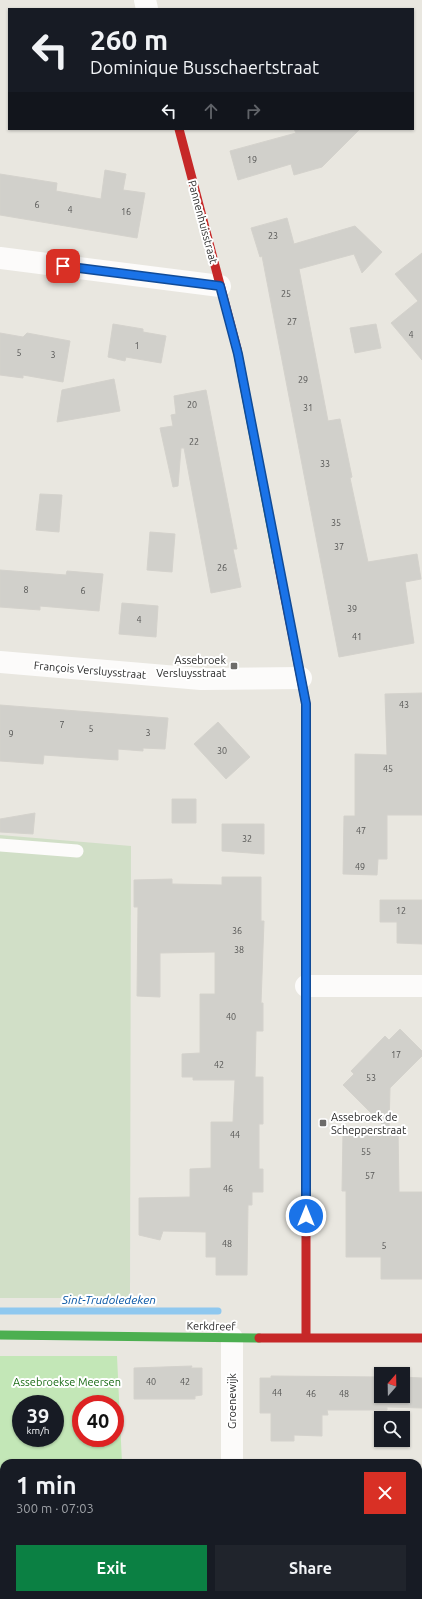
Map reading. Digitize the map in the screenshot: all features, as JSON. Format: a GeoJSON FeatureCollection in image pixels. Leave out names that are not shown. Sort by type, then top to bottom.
{"type":"FeatureCollection","features":[{"type":"Feature","properties":{"kind":"street","name":"Pannenhuisstraat"},"geometry":{"type":"LineString","coordinates":[[179,130],[238,354],[306,704],[306,1338]]}},
{"type":"Feature","properties":{"kind":"street"},"geometry":{"type":"LineString","coordinates":[[0,258],[220,286]]}},
{"type":"Feature","properties":{"kind":"street","name":"François Versluysstraat"},"geometry":{"type":"LineString","coordinates":[[0,662],[201,679],[301,678]]}},
{"type":"Feature","properties":{"kind":"street"},"geometry":{"type":"LineString","coordinates":[[306,986],[422,986]]}},
{"type":"Feature","properties":{"kind":"street","name":"Kerkdreef"},"geometry":{"type":"LineString","coordinates":[[0,1335],[232,1338],[422,1338]]}},
{"type":"Feature","properties":{"kind":"street","name":"Groenewijk"},"geometry":{"type":"LineString","coordinates":[[232,1338],[232,1459]]}},
{"type":"Feature","properties":{"kind":"lane"},"geometry":{"type":"LineString","coordinates":[[0,844],[77,851]]}},
{"type":"Feature","properties":{"kind":"green space"},"geometry":{"type":"Polygon","coordinates":[[[0,835],[131,846],[130,1298],[0,1298],[0,835]]]}},
{"type":"Feature","properties":{"kind":"green space","name":"Assebroekse Meersen"},"geometry":{"type":"Polygon","coordinates":[[[0,1356],[117,1356],[119,1395],[72,1395],[72,1447],[121,1447],[122,1459],[0,1459],[0,1356]]]}},
{"type":"Feature","properties":{"kind":"building"},"geometry":{"type":"Polygon","coordinates":[[[294,130],[359,130],[322,167],[294,175],[291,164],[238,180],[230,151],[296,133],[294,130]]]}},
{"type":"Feature","properties":{"kind":"building"},"geometry":{"type":"Polygon","coordinates":[[[105,170],[126,174],[123,190],[145,193],[137,238],[0,215],[0,174],[57,183],[56,191],[101,199],[105,170]]]}},
{"type":"Feature","properties":{"kind":"building"},"geometry":{"type":"Polygon","coordinates":[[[287,218],[294,244],[355,226],[382,252],[362,273],[354,254],[299,269],[328,421],[340,419],[352,477],[350,478],[368,562],[417,554],[421,579],[405,582],[414,643],[339,657],[262,256],[260,257],[251,228],[287,218]]]}},
{"type":"Feature","properties":{"kind":"building"},"geometry":{"type":"Polygon","coordinates":[[[422,253],[422,360],[391,323],[418,301],[395,274],[422,253]]]}},
{"type":"Feature","properties":{"kind":"building"},"geometry":{"type":"Polygon","coordinates":[[[113,324],[143,329],[143,332],[166,336],[161,363],[126,357],[125,361],[108,357],[113,324]]]}},
{"type":"Feature","properties":{"kind":"building"},"geometry":{"type":"Polygon","coordinates":[[[376,324],[381,348],[355,353],[350,328],[376,324]]]}},
{"type":"Feature","properties":{"kind":"building"},"geometry":{"type":"Polygon","coordinates":[[[0,333],[23,337],[27,333],[70,341],[63,382],[23,375],[23,378],[0,375],[0,333]]]}},
{"type":"Feature","properties":{"kind":"building"},"geometry":{"type":"Polygon","coordinates":[[[114,379],[120,411],[57,422],[62,390],[114,379]]]}},
{"type":"Feature","properties":{"kind":"building"},"geometry":{"type":"Polygon","coordinates":[[[206,390],[237,549],[233,549],[241,587],[211,593],[184,448],[181,448],[178,486],[173,487],[160,428],[173,426],[171,415],[176,414],[174,396],[206,390]]]}},
{"type":"Feature","properties":{"kind":"building"},"geometry":{"type":"Polygon","coordinates":[[[40,494],[62,495],[59,532],[36,530],[40,494]]]}},
{"type":"Feature","properties":{"kind":"building"},"geometry":{"type":"Polygon","coordinates":[[[150,532],[175,534],[172,572],[147,570],[150,532]]]}},
{"type":"Feature","properties":{"kind":"building"},"geometry":{"type":"Polygon","coordinates":[[[0,570],[66,575],[67,571],[103,574],[99,611],[40,606],[40,610],[0,607],[0,570]]]}},
{"type":"Feature","properties":{"kind":"building"},"geometry":{"type":"Polygon","coordinates":[[[122,603],[158,606],[156,637],[119,634],[122,603]]]}},
{"type":"Feature","properties":{"kind":"building"},"geometry":{"type":"Polygon","coordinates":[[[422,693],[422,815],[387,815],[387,859],[378,859],[377,875],[343,874],[344,816],[355,816],[355,754],[387,755],[385,694],[422,693]]]}},
{"type":"Feature","properties":{"kind":"building"},"geometry":{"type":"Polygon","coordinates":[[[0,705],[168,718],[165,749],[143,748],[143,751],[118,749],[118,760],[44,755],[43,764],[0,761],[0,705]]]}},
{"type":"Feature","properties":{"kind":"building"},"geometry":{"type":"Polygon","coordinates":[[[218,722],[250,757],[226,779],[194,744],[218,722]]]}},
{"type":"Feature","properties":{"kind":"building"},"geometry":{"type":"Polygon","coordinates":[[[172,799],[196,799],[196,823],[172,823],[172,799]]]}},
{"type":"Feature","properties":{"kind":"building"},"geometry":{"type":"Polygon","coordinates":[[[35,813],[33,834],[0,832],[0,819],[35,813]]]}},
{"type":"Feature","properties":{"kind":"building"},"geometry":{"type":"Polygon","coordinates":[[[222,824],[264,824],[264,854],[222,851],[222,824]]]}},
{"type":"Feature","properties":{"kind":"building"},"geometry":{"type":"Polygon","coordinates":[[[222,877],[261,877],[261,921],[264,921],[261,1003],[263,1003],[263,1031],[256,1031],[255,1077],[263,1077],[263,1124],[259,1124],[259,1169],[263,1169],[263,1192],[252,1192],[252,1205],[248,1205],[247,1275],[216,1275],[216,1257],[206,1257],[206,1232],[163,1231],[160,1240],[139,1235],[139,1198],[190,1197],[190,1169],[211,1168],[211,1122],[233,1122],[235,1080],[193,1080],[193,1077],[182,1077],[182,1054],[200,1053],[200,994],[215,994],[215,952],[160,953],[160,997],[137,996],[138,907],[134,907],[134,880],[172,879],[172,884],[222,885],[222,877]]]}},
{"type":"Feature","properties":{"kind":"building"},"geometry":{"type":"Polygon","coordinates":[[[380,900],[422,900],[422,944],[397,943],[397,922],[380,922],[380,900]]]}},
{"type":"Feature","properties":{"kind":"building"},"geometry":{"type":"Polygon","coordinates":[[[400,1029],[422,1051],[422,1056],[390,1088],[389,1128],[398,1128],[399,1192],[422,1192],[422,1279],[381,1279],[381,1257],[346,1257],[346,1191],[342,1191],[343,1132],[360,1132],[360,1128],[386,1128],[343,1085],[354,1074],[351,1071],[385,1036],[389,1040],[400,1029]]]}},
{"type":"Feature","properties":{"kind":"building"},"geometry":{"type":"Polygon","coordinates":[[[192,1366],[191,1368],[202,1368],[202,1395],[195,1396],[195,1399],[134,1399],[134,1368],[192,1366]]]}},
{"type":"Feature","properties":{"kind":"building"},"geometry":{"type":"Polygon","coordinates":[[[271,1376],[374,1377],[374,1403],[410,1403],[410,1377],[422,1378],[422,1408],[387,1407],[387,1410],[327,1410],[328,1415],[322,1415],[322,1436],[294,1435],[294,1441],[271,1441],[271,1413],[260,1413],[260,1378],[271,1378],[271,1376]]]}},
{"type":"Feature","properties":{"kind":"waterway","name":"Sint-Trudoledeken"},"geometry":{"type":"LineString","coordinates":[[0,1311],[218,1311]]}},
{"type":"Feature","properties":{"kind":"traffic: fast"},"geometry":{"type":"LineString","coordinates":[[237,349],[278,562]]}},
{"type":"Feature","properties":{"kind":"traffic: fast"},"geometry":{"type":"LineString","coordinates":[[0,1335],[259,1338]]}},
{"type":"Feature","properties":{"kind":"traffic: slow"},"geometry":{"type":"LineString","coordinates":[[306,834],[306,1091]]}},
{"type":"Feature","properties":{"kind":"traffic: jam"},"geometry":{"type":"LineString","coordinates":[[179,130],[237,349]]}},
{"type":"Feature","properties":{"kind":"traffic: jam"},"geometry":{"type":"LineString","coordinates":[[278,562],[306,704],[306,834]]}},
{"type":"Feature","properties":{"kind":"traffic: jam"},"geometry":{"type":"LineString","coordinates":[[306,1091],[306,1338]]}},
{"type":"Feature","properties":{"kind":"traffic: jam"},"geometry":{"type":"LineString","coordinates":[[259,1338],[422,1338]]}},
{"type":"Feature","properties":{"kind":"place","name":"Assebroek Versluysstraat"},"geometry":{"type":"Point","coordinates":[234,666]}},
{"type":"Feature","properties":{"kind":"place","name":"Assebroek de Schepperstraat"},"geometry":{"type":"Point","coordinates":[323,1123]}},
{"type":"Feature","properties":{"kind":"route"},"geometry":{"type":"LineString","coordinates":[[63,266],[220,286],[238,354],[306,704],[306,1216]]}}]}
